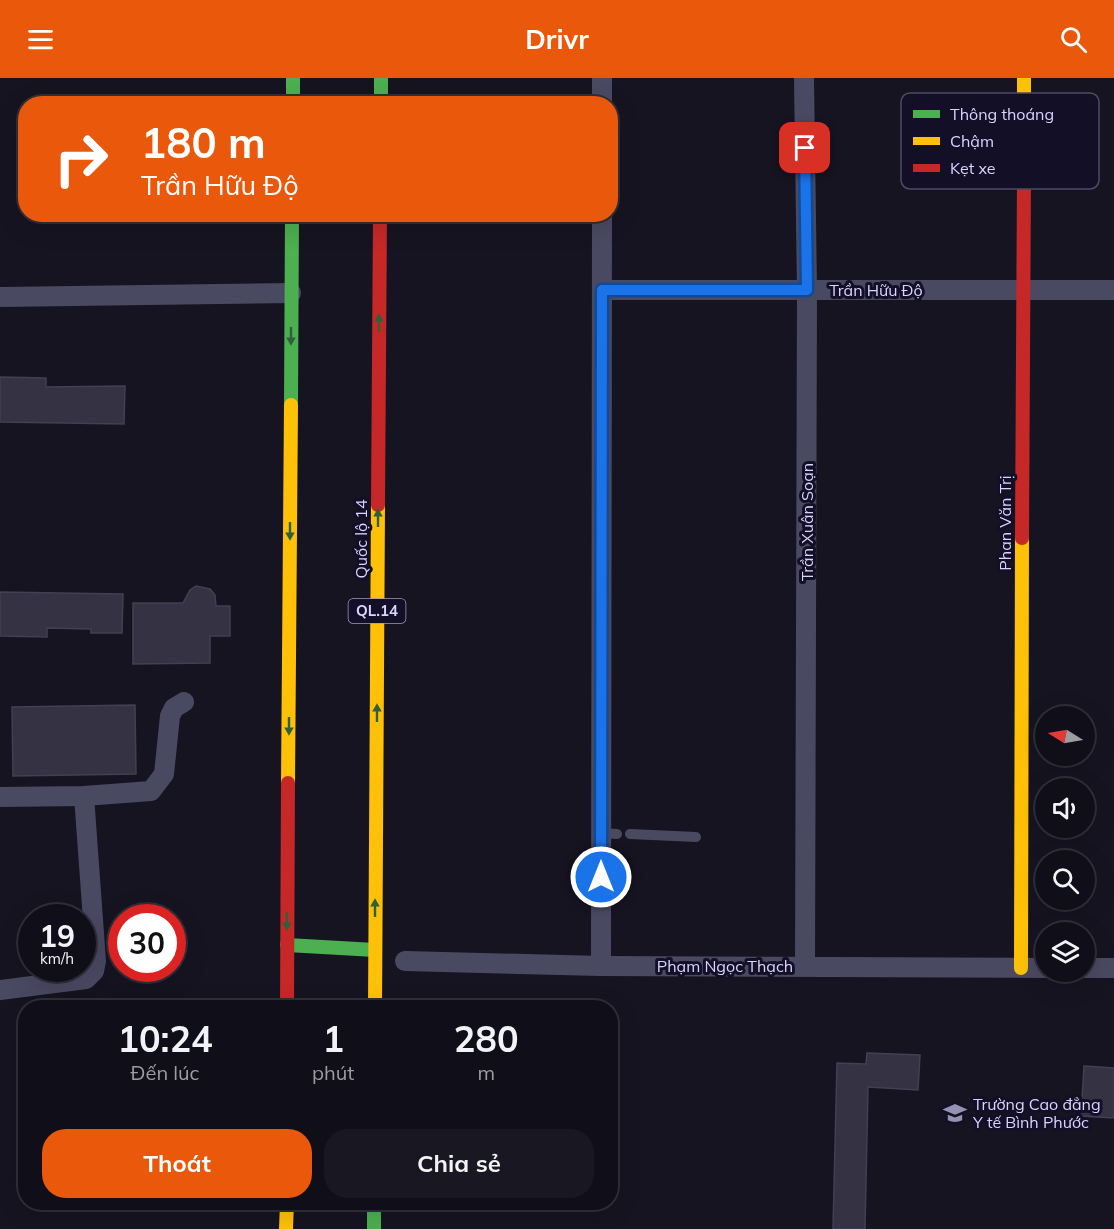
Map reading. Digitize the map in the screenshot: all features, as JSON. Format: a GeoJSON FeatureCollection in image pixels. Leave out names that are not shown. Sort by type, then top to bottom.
{"type":"FeatureCollection","features":[{"type":"Feature","properties":{"kind":"main road"},"geometry":{"type":"LineString","coordinates":[[293,78],[293,96]]}},
{"type":"Feature","properties":{"kind":"main road"},"geometry":{"type":"LineString","coordinates":[[381,78],[381,96]]}},
{"type":"Feature","properties":{"kind":"main road","name":"Phan Văn Trị"},"geometry":{"type":"LineString","coordinates":[[1024,78],[1024,93]]}},
{"type":"Feature","properties":{"kind":"main road","name":"Phan Văn Trị"},"geometry":{"type":"LineString","coordinates":[[1021,968],[1023,189]]}},
{"type":"Feature","properties":{"kind":"main road"},"geometry":{"type":"LineString","coordinates":[[287,1000],[292,222]]}},
{"type":"Feature","properties":{"kind":"main road","name":"Quốc lộ 14"},"geometry":{"type":"LineString","coordinates":[[375,1000],[380,222]]}},
{"type":"Feature","properties":{"kind":"main road"},"geometry":{"type":"LineString","coordinates":[[287,945],[375,950]]}},
{"type":"Feature","properties":{"kind":"main road"},"geometry":{"type":"LineString","coordinates":[[286,1210],[286,1229]]}},
{"type":"Feature","properties":{"kind":"main road"},"geometry":{"type":"LineString","coordinates":[[374,1210],[374,1229]]}},
{"type":"Feature","properties":{"kind":"street"},"geometry":{"type":"LineString","coordinates":[[602,78],[602,96]]}},
{"type":"Feature","properties":{"kind":"street","name":"Trần Xuân Soạn"},"geometry":{"type":"LineString","coordinates":[[804,78],[807,290],[805,966]]}},
{"type":"Feature","properties":{"kind":"street"},"geometry":{"type":"LineString","coordinates":[[601,966],[609,833],[602,222]]}},
{"type":"Feature","properties":{"kind":"street","name":"Trần Hữu Độ"},"geometry":{"type":"LineString","coordinates":[[602,290],[1114,290]]}},
{"type":"Feature","properties":{"kind":"street"},"geometry":{"type":"LineString","coordinates":[[0,297],[291,293]]}},
{"type":"Feature","properties":{"kind":"street"},"geometry":{"type":"LineString","coordinates":[[0,797],[84,796],[151,791],[164,774],[170,716],[174,708],[184,702]]}},
{"type":"Feature","properties":{"kind":"street"},"geometry":{"type":"LineString","coordinates":[[0,990],[86,979],[94,971],[96,961],[84,796]]}},
{"type":"Feature","properties":{"kind":"street","name":"Phạm Ngọc Thạch"},"geometry":{"type":"LineString","coordinates":[[405,962],[601,966],[1035,968]]}},
{"type":"Feature","properties":{"kind":"street"},"geometry":{"type":"LineString","coordinates":[[1095,968],[1114,968]]}},
{"type":"Feature","properties":{"kind":"lane"},"geometry":{"type":"LineString","coordinates":[[630,834],[696,837]]}},
{"type":"Feature","properties":{"kind":"building"},"geometry":{"type":"Polygon","coordinates":[[[0,377],[46,378],[46,387],[125,386],[124,424],[0,422],[0,377]]]}},
{"type":"Feature","properties":{"kind":"building"},"geometry":{"type":"Polygon","coordinates":[[[196,586],[210,589],[215,595],[216,606],[230,606],[230,636],[210,636],[210,663],[133,664],[133,603],[183,603],[190,590],[196,586]]]}},
{"type":"Feature","properties":{"kind":"building"},"geometry":{"type":"Polygon","coordinates":[[[0,592],[123,594],[122,633],[91,633],[91,629],[47,628],[47,637],[0,636],[0,592]]]}},
{"type":"Feature","properties":{"kind":"building"},"geometry":{"type":"Polygon","coordinates":[[[135,705],[136,774],[13,776],[12,707],[135,705]]]}},
{"type":"Feature","properties":{"kind":"building"},"geometry":{"type":"Polygon","coordinates":[[[867,1053],[920,1055],[918,1090],[868,1087],[865,1229],[833,1229],[837,1063],[866,1064],[867,1053]]]}},
{"type":"Feature","properties":{"kind":"building"},"geometry":{"type":"Polygon","coordinates":[[[1084,1066],[1114,1068],[1114,1118],[1081,1116],[1084,1066]]]}},
{"type":"Feature","properties":{"kind":"traffic: fast"},"geometry":{"type":"LineString","coordinates":[[293,78],[293,96]]}},
{"type":"Feature","properties":{"kind":"traffic: fast"},"geometry":{"type":"LineString","coordinates":[[381,78],[381,96]]}},
{"type":"Feature","properties":{"kind":"traffic: fast"},"geometry":{"type":"LineString","coordinates":[[291,405],[292,222]]}},
{"type":"Feature","properties":{"kind":"traffic: fast"},"geometry":{"type":"LineString","coordinates":[[287,945],[375,950]]}},
{"type":"Feature","properties":{"kind":"traffic: fast"},"geometry":{"type":"LineString","coordinates":[[374,1210],[374,1229]]}},
{"type":"Feature","properties":{"kind":"traffic: slow"},"geometry":{"type":"LineString","coordinates":[[1024,78],[1024,93]]}},
{"type":"Feature","properties":{"kind":"traffic: slow"},"geometry":{"type":"LineString","coordinates":[[288,783],[291,405]]}},
{"type":"Feature","properties":{"kind":"traffic: slow"},"geometry":{"type":"LineString","coordinates":[[375,1000],[378,505]]}},
{"type":"Feature","properties":{"kind":"traffic: slow"},"geometry":{"type":"LineString","coordinates":[[1021,968],[1022,538]]}},
{"type":"Feature","properties":{"kind":"traffic: slow"},"geometry":{"type":"LineString","coordinates":[[286,1229],[287,1210]]}},
{"type":"Feature","properties":{"kind":"traffic: jam"},"geometry":{"type":"LineString","coordinates":[[1022,538],[1024,189]]}},
{"type":"Feature","properties":{"kind":"traffic: jam"},"geometry":{"type":"LineString","coordinates":[[378,505],[380,222]]}},
{"type":"Feature","properties":{"kind":"traffic: jam"},"geometry":{"type":"LineString","coordinates":[[287,1000],[288,783]]}},
{"type":"Feature","properties":{"kind":"place","name":"Trường Cao đẳng Y tế Bình Phước"},"geometry":{"type":"Point","coordinates":[955,1113]}},
{"type":"Feature","properties":{"kind":"route"},"geometry":{"type":"LineString","coordinates":[[601,877],[602,290],[807,290],[805,148]]}}]}
